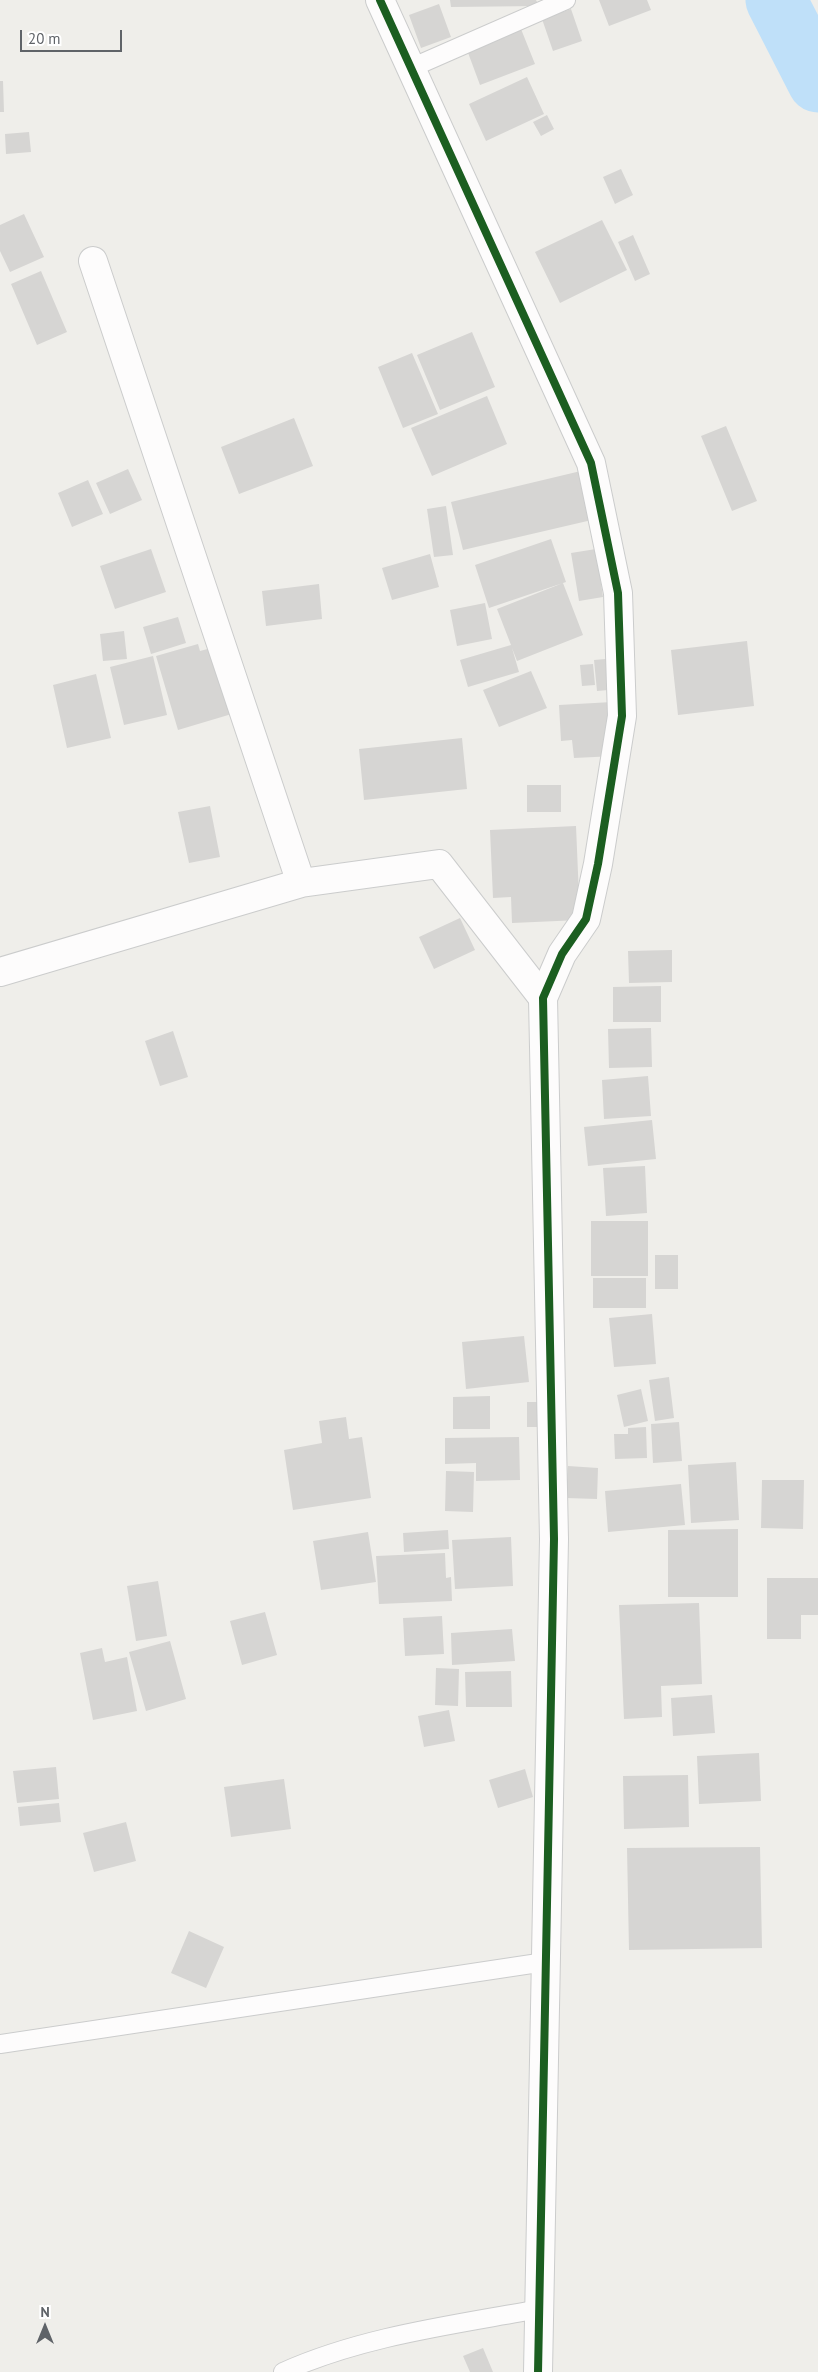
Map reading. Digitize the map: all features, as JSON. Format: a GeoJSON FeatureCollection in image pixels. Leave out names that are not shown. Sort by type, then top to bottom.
{"type":"FeatureCollection","features":[{"type":"Feature","properties":{"kind":"street"},"geometry":{"type":"LineString","coordinates":[[380,0],[591,463],[618,594],[622,716],[598,864],[586,919],[562,954],[543,998],[554,1539],[538,2372]]}},
{"type":"Feature","properties":{"kind":"street"},"geometry":{"type":"LineString","coordinates":[[93,261],[301,883]]}},
{"type":"Feature","properties":{"kind":"street"},"geometry":{"type":"LineString","coordinates":[[0,972],[301,883],[439,864],[543,998]]}},
{"type":"Feature","properties":{"kind":"lane"},"geometry":{"type":"LineString","coordinates":[[411,68],[566,0]]}},
{"type":"Feature","properties":{"kind":"lane"},"geometry":{"type":"LineString","coordinates":[[0,2044],[545,1962]]}},
{"type":"Feature","properties":{"kind":"lane"},"geometry":{"type":"LineString","coordinates":[[283,2372],[305,2362],[366,2342],[539,2308]]}},
{"type":"Feature","properties":{"kind":"building"},"geometry":{"type":"Polygon","coordinates":[[[450,0],[536,0],[539,6],[451,7],[450,0]]]}},
{"type":"Feature","properties":{"kind":"building"},"geometry":{"type":"Polygon","coordinates":[[[599,0],[647,0],[651,10],[609,26],[599,0]]]}},
{"type":"Feature","properties":{"kind":"building"},"geometry":{"type":"Polygon","coordinates":[[[439,4],[451,37],[421,48],[409,15],[439,4]]]}},
{"type":"Feature","properties":{"kind":"building"},"geometry":{"type":"Polygon","coordinates":[[[571,9],[582,41],[553,51],[542,19],[571,9]]]}},
{"type":"Feature","properties":{"kind":"building"},"geometry":{"type":"Polygon","coordinates":[[[521,29],[535,64],[480,85],[467,50],[521,29]]]}},
{"type":"Feature","properties":{"kind":"building"},"geometry":{"type":"Polygon","coordinates":[[[527,77],[544,114],[486,141],[469,104],[527,77]]]}},
{"type":"Feature","properties":{"kind":"building"},"geometry":{"type":"Polygon","coordinates":[[[0,81],[3,81],[4,112],[0,112],[0,81]]]}},
{"type":"Feature","properties":{"kind":"building"},"geometry":{"type":"Polygon","coordinates":[[[547,115],[554,129],[541,136],[533,122],[547,115]]]}},
{"type":"Feature","properties":{"kind":"building"},"geometry":{"type":"Polygon","coordinates":[[[29,132],[31,152],[6,154],[5,134],[29,132]]]}},
{"type":"Feature","properties":{"kind":"building"},"geometry":{"type":"Polygon","coordinates":[[[621,169],[633,195],[615,204],[603,177],[621,169]]]}},
{"type":"Feature","properties":{"kind":"building"},"geometry":{"type":"Polygon","coordinates":[[[24,214],[44,257],[10,272],[0,251],[0,225],[24,214]]]}},
{"type":"Feature","properties":{"kind":"building"},"geometry":{"type":"Polygon","coordinates":[[[602,220],[627,270],[560,303],[535,252],[602,220]]]}},
{"type":"Feature","properties":{"kind":"building"},"geometry":{"type":"Polygon","coordinates":[[[633,235],[650,274],[635,281],[618,242],[633,235]]]}},
{"type":"Feature","properties":{"kind":"building"},"geometry":{"type":"Polygon","coordinates":[[[41,271],[67,332],[37,345],[11,284],[41,271]]]}},
{"type":"Feature","properties":{"kind":"building"},"geometry":{"type":"Polygon","coordinates":[[[472,332],[495,387],[440,410],[417,355],[472,332]]]}},
{"type":"Feature","properties":{"kind":"building"},"geometry":{"type":"Polygon","coordinates":[[[412,353],[438,414],[403,428],[378,367],[412,353]]]}},
{"type":"Feature","properties":{"kind":"building"},"geometry":{"type":"Polygon","coordinates":[[[487,396],[507,444],[432,476],[411,428],[487,396]]]}},
{"type":"Feature","properties":{"kind":"building"},"geometry":{"type":"Polygon","coordinates":[[[294,418],[313,466],[239,494],[221,447],[294,418]]]}},
{"type":"Feature","properties":{"kind":"building"},"geometry":{"type":"Polygon","coordinates":[[[726,426],[757,501],[732,511],[701,436],[726,426]]]}},
{"type":"Feature","properties":{"kind":"building"},"geometry":{"type":"Polygon","coordinates":[[[128,469],[142,500],[110,514],[96,483],[128,469]]]}},
{"type":"Feature","properties":{"kind":"building"},"geometry":{"type":"Polygon","coordinates":[[[585,470],[596,519],[463,550],[451,502],[585,470]]]}},
{"type":"Feature","properties":{"kind":"building"},"geometry":{"type":"Polygon","coordinates":[[[88,480],[103,514],[72,527],[58,493],[88,480]]]}},
{"type":"Feature","properties":{"kind":"building"},"geometry":{"type":"Polygon","coordinates":[[[446,506],[453,555],[434,557],[427,509],[446,506]]]}},
{"type":"Feature","properties":{"kind":"building"},"geometry":{"type":"Polygon","coordinates":[[[551,539],[566,582],[489,608],[475,565],[551,539]]]}},
{"type":"Feature","properties":{"kind":"building"},"geometry":{"type":"Polygon","coordinates":[[[151,549],[166,592],[115,609],[100,566],[151,549]]]}},
{"type":"Feature","properties":{"kind":"building"},"geometry":{"type":"Polygon","coordinates":[[[596,549],[603,597],[579,601],[571,553],[596,549]]]}},
{"type":"Feature","properties":{"kind":"building"},"geometry":{"type":"Polygon","coordinates":[[[430,554],[439,587],[392,600],[382,568],[430,554]]]}},
{"type":"Feature","properties":{"kind":"building"},"geometry":{"type":"Polygon","coordinates":[[[563,583],[583,635],[517,661],[512,648],[519,672],[468,687],[460,660],[511,645],[497,609],[563,583]]]}},
{"type":"Feature","properties":{"kind":"building"},"geometry":{"type":"Polygon","coordinates":[[[319,584],[322,619],[266,626],[262,591],[319,584]]]}},
{"type":"Feature","properties":{"kind":"building"},"geometry":{"type":"Polygon","coordinates":[[[485,603],[492,639],[457,646],[450,610],[485,603]]]}},
{"type":"Feature","properties":{"kind":"building"},"geometry":{"type":"Polygon","coordinates":[[[178,617],[186,643],[151,654],[143,627],[178,617]]]}},
{"type":"Feature","properties":{"kind":"building"},"geometry":{"type":"Polygon","coordinates":[[[124,631],[127,659],[103,661],[100,634],[124,631]]]}},
{"type":"Feature","properties":{"kind":"building"},"geometry":{"type":"Polygon","coordinates":[[[747,641],[754,706],[678,715],[671,650],[747,641]]]}},
{"type":"Feature","properties":{"kind":"building"},"geometry":{"type":"Polygon","coordinates":[[[198,644],[200,651],[215,647],[235,713],[178,730],[156,656],[198,644]]]}},
{"type":"Feature","properties":{"kind":"building"},"geometry":{"type":"Polygon","coordinates":[[[153,656],[167,715],[124,725],[110,667],[153,656]]]}},
{"type":"Feature","properties":{"kind":"building"},"geometry":{"type":"Polygon","coordinates":[[[617,658],[620,689],[597,691],[594,660],[617,658]]]}},
{"type":"Feature","properties":{"kind":"building"},"geometry":{"type":"Polygon","coordinates":[[[593,664],[595,685],[582,686],[580,665],[593,664]]]}},
{"type":"Feature","properties":{"kind":"building"},"geometry":{"type":"Polygon","coordinates":[[[531,671],[547,708],[499,727],[483,690],[531,671]]]}},
{"type":"Feature","properties":{"kind":"building"},"geometry":{"type":"Polygon","coordinates":[[[96,674],[111,738],[67,748],[53,685],[96,674]]]}},
{"type":"Feature","properties":{"kind":"building"},"geometry":{"type":"Polygon","coordinates":[[[612,702],[615,756],[574,758],[572,740],[561,741],[559,705],[612,702]]]}},
{"type":"Feature","properties":{"kind":"building"},"geometry":{"type":"Polygon","coordinates":[[[462,738],[467,789],[364,800],[359,749],[462,738]]]}},
{"type":"Feature","properties":{"kind":"building"},"geometry":{"type":"Polygon","coordinates":[[[527,785],[561,785],[561,812],[527,812],[527,785]]]}},
{"type":"Feature","properties":{"kind":"building"},"geometry":{"type":"Polygon","coordinates":[[[210,806],[220,857],[189,863],[178,812],[210,806]]]}},
{"type":"Feature","properties":{"kind":"building"},"geometry":{"type":"Polygon","coordinates":[[[576,826],[580,920],[512,923],[511,897],[493,898],[490,830],[576,826]]]}},
{"type":"Feature","properties":{"kind":"building"},"geometry":{"type":"Polygon","coordinates":[[[460,918],[475,950],[434,969],[419,937],[460,918]]]}},
{"type":"Feature","properties":{"kind":"building"},"geometry":{"type":"Polygon","coordinates":[[[672,950],[672,982],[629,983],[628,951],[672,950]]]}},
{"type":"Feature","properties":{"kind":"building"},"geometry":{"type":"Polygon","coordinates":[[[661,986],[661,1022],[613,1022],[613,987],[661,986]]]}},
{"type":"Feature","properties":{"kind":"building"},"geometry":{"type":"Polygon","coordinates":[[[651,1028],[652,1067],[609,1068],[608,1029],[651,1028]]]}},
{"type":"Feature","properties":{"kind":"building"},"geometry":{"type":"Polygon","coordinates":[[[173,1031],[188,1077],[160,1086],[145,1041],[173,1031]]]}},
{"type":"Feature","properties":{"kind":"building"},"geometry":{"type":"Polygon","coordinates":[[[648,1076],[651,1116],[604,1119],[602,1080],[648,1076]]]}},
{"type":"Feature","properties":{"kind":"building"},"geometry":{"type":"Polygon","coordinates":[[[652,1120],[656,1159],[588,1166],[584,1127],[652,1120]]]}},
{"type":"Feature","properties":{"kind":"building"},"geometry":{"type":"Polygon","coordinates":[[[645,1166],[647,1213],[606,1216],[603,1168],[645,1166]]]}},
{"type":"Feature","properties":{"kind":"building"},"geometry":{"type":"Polygon","coordinates":[[[591,1221],[648,1221],[648,1276],[591,1276],[591,1221]]]}},
{"type":"Feature","properties":{"kind":"building"},"geometry":{"type":"Polygon","coordinates":[[[655,1255],[678,1255],[678,1289],[655,1289],[655,1255]]]}},
{"type":"Feature","properties":{"kind":"building"},"geometry":{"type":"Polygon","coordinates":[[[593,1278],[646,1278],[646,1308],[593,1308],[593,1278]]]}},
{"type":"Feature","properties":{"kind":"building"},"geometry":{"type":"Polygon","coordinates":[[[652,1314],[656,1364],[614,1367],[609,1318],[652,1314]]]}},
{"type":"Feature","properties":{"kind":"building"},"geometry":{"type":"Polygon","coordinates":[[[524,1336],[529,1382],[466,1389],[462,1342],[524,1336]]]}},
{"type":"Feature","properties":{"kind":"building"},"geometry":{"type":"Polygon","coordinates":[[[669,1377],[674,1418],[655,1421],[649,1380],[669,1377]]]}},
{"type":"Feature","properties":{"kind":"building"},"geometry":{"type":"Polygon","coordinates":[[[641,1389],[648,1421],[624,1427],[617,1395],[641,1389]]]}},
{"type":"Feature","properties":{"kind":"building"},"geometry":{"type":"Polygon","coordinates":[[[490,1396],[490,1429],[453,1429],[453,1397],[490,1396]]]}},
{"type":"Feature","properties":{"kind":"building"},"geometry":{"type":"Polygon","coordinates":[[[527,1402],[543,1402],[543,1427],[527,1427],[527,1402]]]}},
{"type":"Feature","properties":{"kind":"building"},"geometry":{"type":"Polygon","coordinates":[[[346,1417],[349,1439],[362,1437],[371,1498],[293,1510],[284,1450],[322,1443],[319,1421],[346,1417]]]}},
{"type":"Feature","properties":{"kind":"building"},"geometry":{"type":"Polygon","coordinates":[[[679,1422],[682,1461],[653,1463],[651,1424],[679,1422]]]}},
{"type":"Feature","properties":{"kind":"building"},"geometry":{"type":"Polygon","coordinates":[[[646,1427],[647,1458],[615,1459],[614,1434],[628,1434],[628,1428],[646,1427]]]}},
{"type":"Feature","properties":{"kind":"building"},"geometry":{"type":"Polygon","coordinates":[[[519,1437],[520,1480],[476,1481],[476,1463],[445,1464],[445,1438],[519,1437]]]}},
{"type":"Feature","properties":{"kind":"building"},"geometry":{"type":"Polygon","coordinates":[[[736,1462],[739,1520],[691,1523],[688,1465],[736,1462]]]}},
{"type":"Feature","properties":{"kind":"building"},"geometry":{"type":"Polygon","coordinates":[[[568,1466],[598,1468],[597,1499],[566,1498],[568,1466]]]}},
{"type":"Feature","properties":{"kind":"building"},"geometry":{"type":"Polygon","coordinates":[[[446,1471],[474,1472],[473,1512],[445,1511],[446,1471]]]}},
{"type":"Feature","properties":{"kind":"building"},"geometry":{"type":"Polygon","coordinates":[[[762,1480],[804,1480],[803,1529],[761,1528],[762,1480]]]}},
{"type":"Feature","properties":{"kind":"building"},"geometry":{"type":"Polygon","coordinates":[[[681,1484],[685,1525],[608,1532],[605,1491],[681,1484]]]}},
{"type":"Feature","properties":{"kind":"building"},"geometry":{"type":"Polygon","coordinates":[[[738,1529],[738,1597],[668,1597],[668,1530],[738,1529]]]}},
{"type":"Feature","properties":{"kind":"building"},"geometry":{"type":"Polygon","coordinates":[[[448,1530],[449,1549],[404,1552],[403,1533],[448,1530]]]}},
{"type":"Feature","properties":{"kind":"building"},"geometry":{"type":"Polygon","coordinates":[[[368,1532],[376,1582],[321,1590],[313,1541],[368,1532]]]}},
{"type":"Feature","properties":{"kind":"building"},"geometry":{"type":"Polygon","coordinates":[[[511,1537],[513,1586],[455,1589],[452,1540],[511,1537]]]}},
{"type":"Feature","properties":{"kind":"building"},"geometry":{"type":"Polygon","coordinates":[[[445,1553],[446,1578],[451,1577],[452,1601],[379,1604],[376,1556],[445,1553]]]}},
{"type":"Feature","properties":{"kind":"building"},"geometry":{"type":"Polygon","coordinates":[[[767,1578],[818,1578],[818,1615],[801,1615],[801,1639],[767,1639],[767,1578]]]}},
{"type":"Feature","properties":{"kind":"building"},"geometry":{"type":"Polygon","coordinates":[[[158,1581],[167,1636],[136,1641],[127,1586],[158,1581]]]}},
{"type":"Feature","properties":{"kind":"building"},"geometry":{"type":"Polygon","coordinates":[[[699,1603],[702,1684],[661,1686],[662,1717],[624,1719],[619,1605],[699,1603]]]}},
{"type":"Feature","properties":{"kind":"building"},"geometry":{"type":"Polygon","coordinates":[[[265,1612],[277,1655],[242,1665],[230,1621],[265,1612]]]}},
{"type":"Feature","properties":{"kind":"building"},"geometry":{"type":"Polygon","coordinates":[[[442,1616],[444,1654],[405,1656],[403,1618],[442,1616]]]}},
{"type":"Feature","properties":{"kind":"building"},"geometry":{"type":"Polygon","coordinates":[[[512,1629],[515,1661],[452,1665],[451,1633],[512,1629]]]}},
{"type":"Feature","properties":{"kind":"building"},"geometry":{"type":"Polygon","coordinates":[[[170,1641],[186,1699],[146,1711],[129,1652],[170,1641]]]}},
{"type":"Feature","properties":{"kind":"building"},"geometry":{"type":"Polygon","coordinates":[[[102,1648],[105,1662],[127,1657],[137,1711],[93,1720],[80,1653],[102,1648]]]}},
{"type":"Feature","properties":{"kind":"building"},"geometry":{"type":"Polygon","coordinates":[[[436,1668],[459,1669],[458,1706],[435,1705],[436,1668]]]}},
{"type":"Feature","properties":{"kind":"building"},"geometry":{"type":"Polygon","coordinates":[[[511,1671],[512,1707],[466,1707],[465,1672],[511,1671]]]}},
{"type":"Feature","properties":{"kind":"building"},"geometry":{"type":"Polygon","coordinates":[[[712,1695],[715,1733],[673,1736],[671,1698],[712,1695]]]}},
{"type":"Feature","properties":{"kind":"building"},"geometry":{"type":"Polygon","coordinates":[[[449,1710],[455,1741],[424,1747],[418,1716],[449,1710]]]}},
{"type":"Feature","properties":{"kind":"building"},"geometry":{"type":"Polygon","coordinates":[[[759,1753],[761,1801],[699,1804],[697,1756],[759,1753]]]}},
{"type":"Feature","properties":{"kind":"building"},"geometry":{"type":"Polygon","coordinates":[[[56,1767],[59,1799],[17,1803],[13,1771],[56,1767]]]}},
{"type":"Feature","properties":{"kind":"building"},"geometry":{"type":"Polygon","coordinates":[[[525,1769],[533,1797],[498,1808],[489,1780],[525,1769]]]}},
{"type":"Feature","properties":{"kind":"building"},"geometry":{"type":"Polygon","coordinates":[[[688,1775],[689,1827],[624,1829],[623,1776],[688,1775]]]}},
{"type":"Feature","properties":{"kind":"building"},"geometry":{"type":"Polygon","coordinates":[[[284,1779],[291,1829],[231,1837],[224,1787],[284,1779]]]}},
{"type":"Feature","properties":{"kind":"building"},"geometry":{"type":"Polygon","coordinates":[[[59,1803],[61,1822],[20,1826],[18,1807],[59,1803]]]}},
{"type":"Feature","properties":{"kind":"building"},"geometry":{"type":"Polygon","coordinates":[[[126,1822],[136,1861],[94,1872],[83,1833],[126,1822]]]}},
{"type":"Feature","properties":{"kind":"building"},"geometry":{"type":"Polygon","coordinates":[[[760,1847],[762,1948],[629,1950],[627,1848],[760,1847]]]}},
{"type":"Feature","properties":{"kind":"building"},"geometry":{"type":"Polygon","coordinates":[[[189,1931],[224,1947],[206,1988],[171,1973],[189,1931]]]}},
{"type":"Feature","properties":{"kind":"building"},"geometry":{"type":"Polygon","coordinates":[[[483,2348],[493,2372],[470,2372],[463,2356],[483,2348]]]}},
{"type":"Feature","properties":{"kind":"waterway"},"geometry":{"type":"LineString","coordinates":[[776,0],[818,82]]}},
{"type":"Feature","properties":{"kind":"cycle path"},"geometry":{"type":"LineString","coordinates":[[380,0],[591,463],[618,593],[622,716],[598,864],[586,919],[562,954],[543,998],[554,1539],[538,2372]]}}]}
